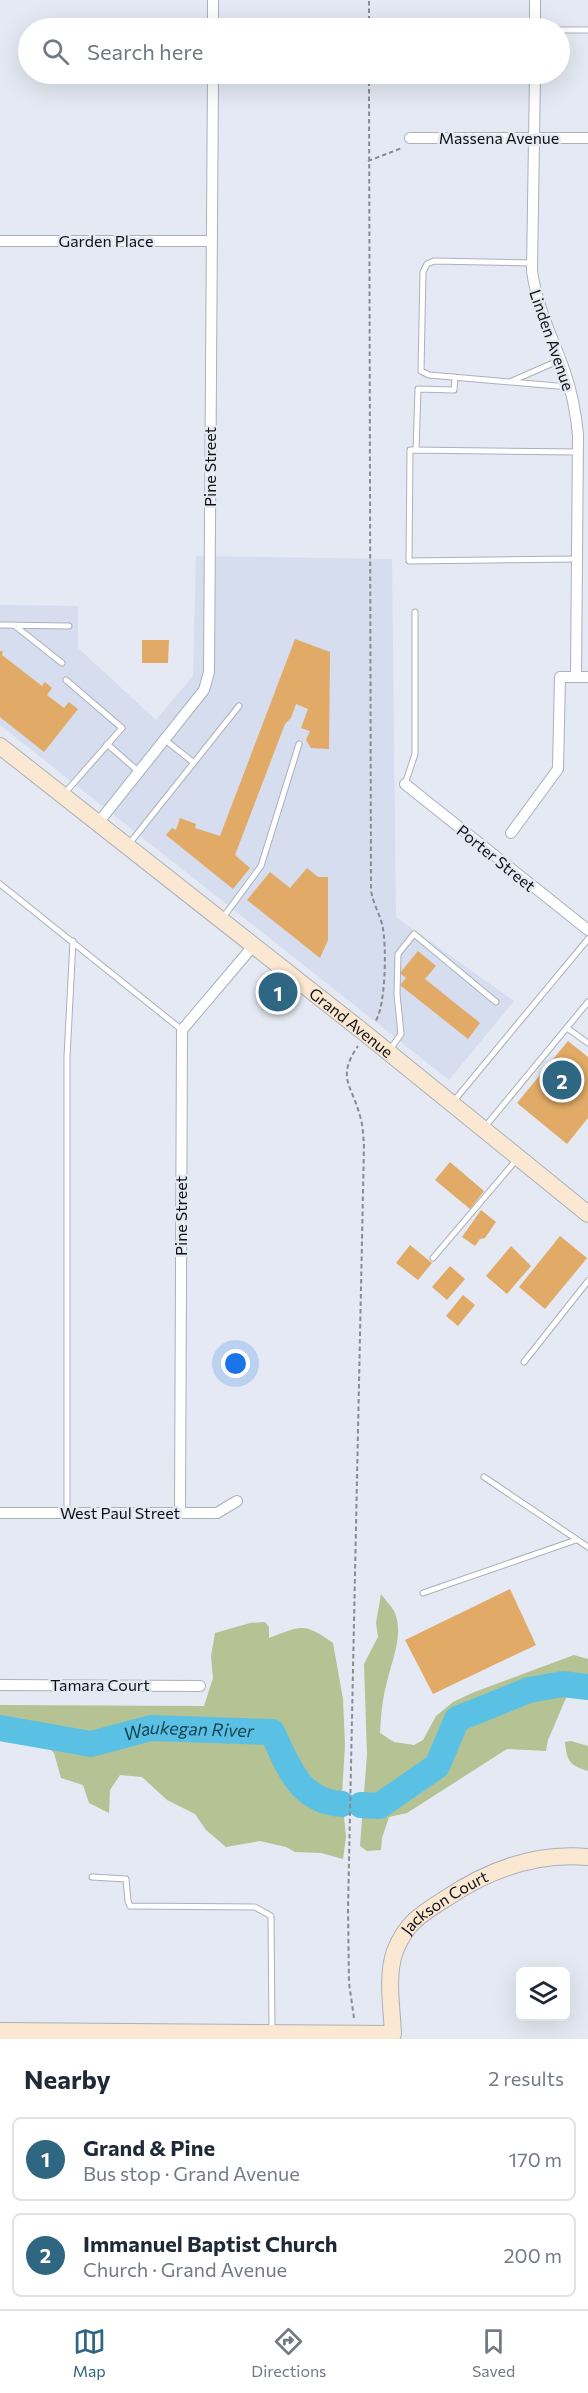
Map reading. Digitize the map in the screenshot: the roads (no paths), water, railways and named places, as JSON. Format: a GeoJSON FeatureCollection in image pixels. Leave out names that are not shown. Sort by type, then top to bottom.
{"type":"FeatureCollection","features":[{"type":"Feature","properties":{"kind":"main road","name":"Grand Avenue"},"geometry":{"type":"LineString","coordinates":[[0,746],[254,945],[588,1214]]}},
{"type":"Feature","properties":{"kind":"main road","name":"Jackson Court"},"geometry":{"type":"LineString","coordinates":[[393,2036],[391,1975],[394,1954],[412,1921],[473,1880],[504,1867],[532,1860],[588,1857]]}},
{"type":"Feature","properties":{"kind":"main road"},"geometry":{"type":"LineString","coordinates":[[0,2031],[272,2032],[393,2036]]}},
{"type":"Feature","properties":{"kind":"street"},"geometry":{"type":"LineString","coordinates":[[213,0],[213,18]]}},
{"type":"Feature","properties":{"kind":"street"},"geometry":{"type":"LineString","coordinates":[[535,0],[535,18]]}},
{"type":"Feature","properties":{"kind":"street","name":"Pine Street"},"geometry":{"type":"LineString","coordinates":[[98,823],[204,690],[209,672],[213,84]]}},
{"type":"Feature","properties":{"kind":"street","name":"Linden Avenue"},"geometry":{"type":"LineString","coordinates":[[535,84],[531,263],[534,287],[545,324],[560,360],[575,408],[578,452],[576,677]]}},
{"type":"Feature","properties":{"kind":"street","name":"Massena Avenue"},"geometry":{"type":"LineString","coordinates":[[410,138],[588,138]]}},
{"type":"Feature","properties":{"kind":"street","name":"Garden Place"},"geometry":{"type":"LineString","coordinates":[[0,241],[211,241]]}},
{"type":"Feature","properties":{"kind":"street"},"geometry":{"type":"LineString","coordinates":[[511,833],[558,770],[560,677],[588,677]]}},
{"type":"Feature","properties":{"kind":"street","name":"Porter Street"},"geometry":{"type":"LineString","coordinates":[[405,784],[588,930]]}},
{"type":"Feature","properties":{"kind":"street"},"geometry":{"type":"LineString","coordinates":[[182,1030],[254,945]]}},
{"type":"Feature","properties":{"kind":"street","name":"Pine Street"},"geometry":{"type":"LineString","coordinates":[[180,1513],[182,1030]]}},
{"type":"Feature","properties":{"kind":"street","name":"West Paul Street"},"geometry":{"type":"LineString","coordinates":[[0,1513],[217,1514],[237,1501]]}},
{"type":"Feature","properties":{"kind":"street","name":"Tamara Court"},"geometry":{"type":"LineString","coordinates":[[0,1685],[200,1686]]}},
{"type":"Feature","properties":{"kind":"lane"},"geometry":{"type":"LineString","coordinates":[[570,30],[588,30]]}},
{"type":"Feature","properties":{"kind":"lane"},"geometry":{"type":"LineString","coordinates":[[531,263],[434,261],[426,264],[423,272],[421,371],[429,375],[569,387]]}},
{"type":"Feature","properties":{"kind":"lane"},"geometry":{"type":"LineString","coordinates":[[510,381],[560,360]]}},
{"type":"Feature","properties":{"kind":"lane"},"geometry":{"type":"LineString","coordinates":[[416,450],[418,389],[454,390],[455,377]]}},
{"type":"Feature","properties":{"kind":"lane"},"geometry":{"type":"LineString","coordinates":[[577,559],[409,561],[410,450],[578,452]]}},
{"type":"Feature","properties":{"kind":"lane"},"geometry":{"type":"LineString","coordinates":[[405,784],[415,754],[415,612]]}},
{"type":"Feature","properties":{"kind":"lane"},"geometry":{"type":"LineString","coordinates":[[0,625],[69,626]]}},
{"type":"Feature","properties":{"kind":"lane"},"geometry":{"type":"LineString","coordinates":[[15,625],[62,663]]}},
{"type":"Feature","properties":{"kind":"lane"},"geometry":{"type":"LineString","coordinates":[[62,795],[122,728],[66,680]]}},
{"type":"Feature","properties":{"kind":"lane"},"geometry":{"type":"LineString","coordinates":[[128,846],[238,706]]}},
{"type":"Feature","properties":{"kind":"lane"},"geometry":{"type":"LineString","coordinates":[[164,739],[194,763]]}},
{"type":"Feature","properties":{"kind":"lane"},"geometry":{"type":"LineString","coordinates":[[107,744],[138,771]]}},
{"type":"Feature","properties":{"kind":"lane"},"geometry":{"type":"LineString","coordinates":[[221,920],[261,866],[299,744]]}},
{"type":"Feature","properties":{"kind":"lane"},"geometry":{"type":"LineString","coordinates":[[0,884],[182,1030]]}},
{"type":"Feature","properties":{"kind":"lane"},"geometry":{"type":"LineString","coordinates":[[388,1052],[401,1034],[397,994],[398,954],[414,934],[496,1002]]}},
{"type":"Feature","properties":{"kind":"lane"},"geometry":{"type":"LineString","coordinates":[[452,1103],[588,939]]}},
{"type":"Feature","properties":{"kind":"lane"},"geometry":{"type":"LineString","coordinates":[[68,1513],[68,1057],[73,941]]}},
{"type":"Feature","properties":{"kind":"lane"},"geometry":{"type":"LineString","coordinates":[[483,1129],[588,1002]]}},
{"type":"Feature","properties":{"kind":"lane"},"geometry":{"type":"LineString","coordinates":[[567,1028],[588,1043]]}},
{"type":"Feature","properties":{"kind":"lane"},"geometry":{"type":"LineString","coordinates":[[433,1257],[518,1157]]}},
{"type":"Feature","properties":{"kind":"lane"},"geometry":{"type":"LineString","coordinates":[[524,1362],[588,1281]]}},
{"type":"Feature","properties":{"kind":"lane"},"geometry":{"type":"LineString","coordinates":[[484,1477],[588,1547]]}},
{"type":"Feature","properties":{"kind":"lane"},"geometry":{"type":"LineString","coordinates":[[423,1593],[576,1540]]}},
{"type":"Feature","properties":{"kind":"lane"},"geometry":{"type":"LineString","coordinates":[[92,1877],[126,1879],[130,1906],[255,1907],[271,1916],[272,2032]]}},
{"type":"Feature","properties":{"kind":"waterway","name":"Waukegan River"},"geometry":{"type":"LineString","coordinates":[[361,1805],[379,1806],[437,1766],[457,1719],[529,1690],[563,1684],[588,1687]]}},
{"type":"Feature","properties":{"kind":"waterway","name":"Waukegan River"},"geometry":{"type":"LineString","coordinates":[[0,1728],[91,1744],[151,1728],[272,1732],[290,1769],[305,1789],[315,1797],[327,1802],[342,1804]]}},
{"type":"Feature","properties":{"kind":"place","name":"Grand & Pine"},"geometry":{"type":"Point","coordinates":[278,992]}},
{"type":"Feature","properties":{"kind":"place","name":"Immanuel Baptist Church"},"geometry":{"type":"Point","coordinates":[562,1080]}}]}
